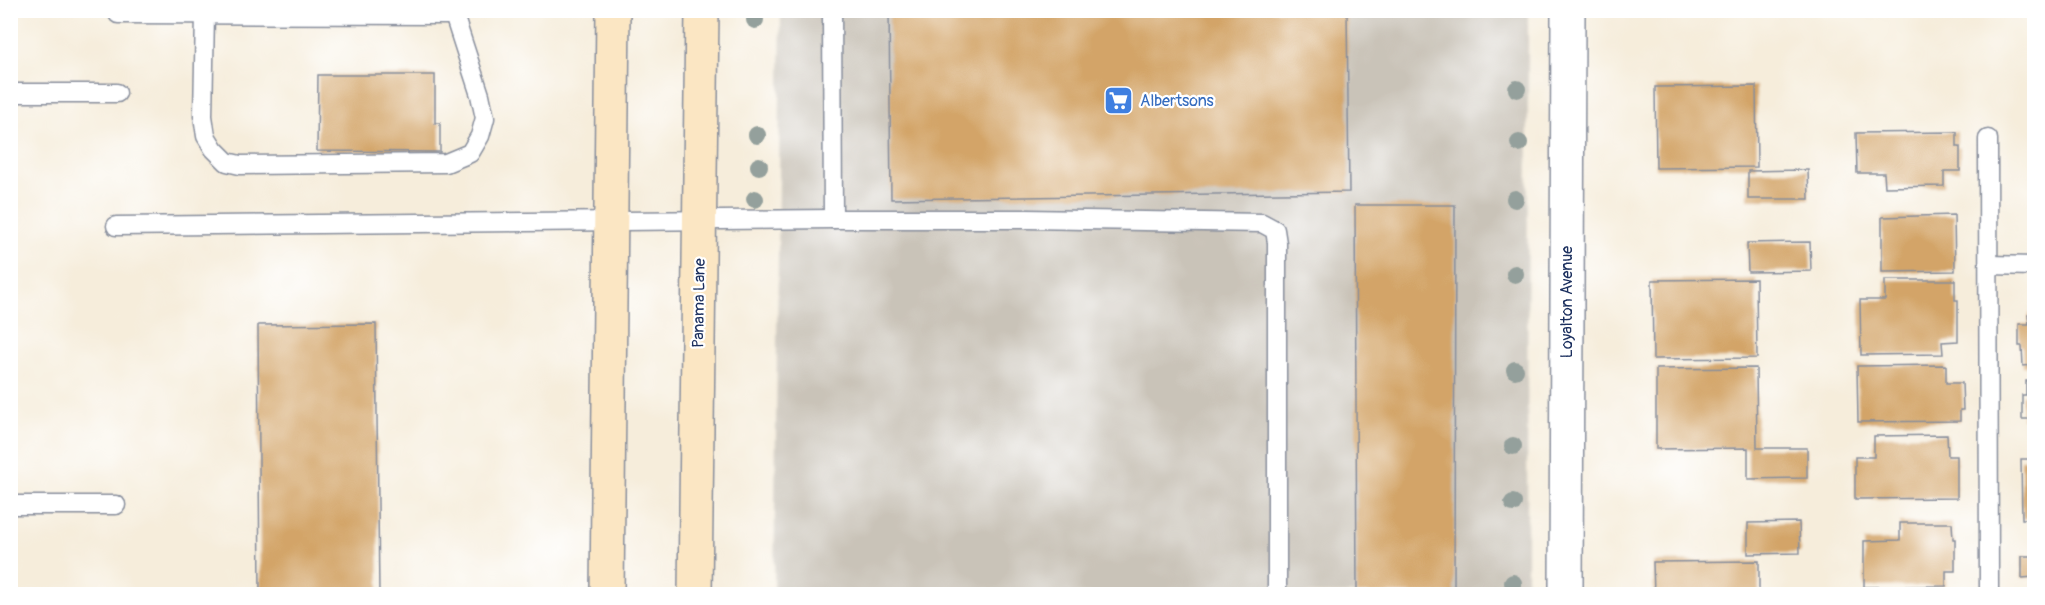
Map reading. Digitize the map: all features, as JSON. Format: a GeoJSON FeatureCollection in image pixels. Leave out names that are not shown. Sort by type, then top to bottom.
{"type":"FeatureCollection","features":[{"type":"Feature","properties":{"kind":"main road"},"geometry":{"type":"LineString","coordinates":[[607,594],[613,10]]}},
{"type":"Feature","properties":{"kind":"main road","name":"Panama Lane"},"geometry":{"type":"LineString","coordinates":[[695,594],[702,10]]}},
{"type":"Feature","properties":{"kind":"street","name":"Loyalton Avenue"},"geometry":{"type":"LineString","coordinates":[[1566,594],[1568,10]]}},
{"type":"Feature","properties":{"kind":"lane"},"geometry":{"type":"LineString","coordinates":[[832,10],[833,219]]}},
{"type":"Feature","properties":{"kind":"lane"},"geometry":{"type":"LineString","coordinates":[[118,14],[454,13],[485,118],[480,136],[470,153],[446,164],[240,165],[227,162],[214,149],[206,136],[203,116],[205,14]]}},
{"type":"Feature","properties":{"kind":"lane"},"geometry":{"type":"LineString","coordinates":[[10,93],[117,93]]}},
{"type":"Feature","properties":{"kind":"lane"},"geometry":{"type":"LineString","coordinates":[[1988,139],[1989,594]]}},
{"type":"Feature","properties":{"kind":"lane"},"geometry":{"type":"LineString","coordinates":[[116,226],[833,219],[1027,219],[1262,223],[1275,230],[1277,243],[1277,594]]}},
{"type":"Feature","properties":{"kind":"lane"},"geometry":{"type":"LineString","coordinates":[[1989,265],[2034,266]]}},
{"type":"Feature","properties":{"kind":"lane"},"geometry":{"type":"LineString","coordinates":[[10,505],[116,505]]}},
{"type":"Feature","properties":{"kind":"shaded area"},"geometry":{"type":"Polygon","coordinates":[[[781,11],[1528,11],[1527,594],[774,594],[781,11]]]}},
{"type":"Feature","properties":{"kind":"building","name":"Albertsons"},"geometry":{"type":"Polygon","coordinates":[[[889,10],[1347,10],[1349,192],[891,199],[889,10]]]}},
{"type":"Feature","properties":{"kind":"building"},"geometry":{"type":"Polygon","coordinates":[[[318,75],[435,75],[435,123],[440,123],[440,152],[317,151],[318,75]]]}},
{"type":"Feature","properties":{"kind":"building"},"geometry":{"type":"Polygon","coordinates":[[[1756,86],[1757,167],[1656,168],[1655,87],[1756,86]]]}},
{"type":"Feature","properties":{"kind":"building"},"geometry":{"type":"Polygon","coordinates":[[[1957,132],[1957,147],[1960,147],[1960,171],[1944,171],[1944,186],[1885,187],[1884,173],[1857,173],[1856,133],[1957,132]]]}},
{"type":"Feature","properties":{"kind":"building"},"geometry":{"type":"Polygon","coordinates":[[[1808,170],[1809,199],[1748,199],[1748,171],[1808,170]]]}},
{"type":"Feature","properties":{"kind":"building"},"geometry":{"type":"Polygon","coordinates":[[[1355,205],[1455,205],[1454,594],[1357,594],[1355,205]]]}},
{"type":"Feature","properties":{"kind":"building"},"geometry":{"type":"Polygon","coordinates":[[[1954,215],[1955,271],[1882,272],[1882,217],[1954,215]]]}},
{"type":"Feature","properties":{"kind":"building"},"geometry":{"type":"Polygon","coordinates":[[[1810,242],[1811,271],[1748,272],[1747,243],[1810,242]]]}},
{"type":"Feature","properties":{"kind":"building"},"geometry":{"type":"Polygon","coordinates":[[[1756,279],[1757,358],[1653,359],[1652,280],[1756,279]]]}},
{"type":"Feature","properties":{"kind":"building"},"geometry":{"type":"Polygon","coordinates":[[[1885,280],[1955,280],[1955,300],[1958,300],[1958,341],[1942,342],[1943,354],[1861,355],[1860,300],[1885,300],[1885,280]]]}},
{"type":"Feature","properties":{"kind":"building"},"geometry":{"type":"Polygon","coordinates":[[[2028,314],[2034,314],[2034,365],[2023,366],[2022,346],[2019,346],[2019,324],[2029,324],[2028,314]]]}},
{"type":"Feature","properties":{"kind":"building"},"geometry":{"type":"Polygon","coordinates":[[[376,324],[379,594],[260,594],[258,325],[376,324]]]}},
{"type":"Feature","properties":{"kind":"building"},"geometry":{"type":"Polygon","coordinates":[[[1946,365],[1946,383],[1962,383],[1963,410],[1960,410],[1960,421],[1858,422],[1857,366],[1946,365]]]}},
{"type":"Feature","properties":{"kind":"building"},"geometry":{"type":"Polygon","coordinates":[[[1756,368],[1757,448],[1807,448],[1807,478],[1748,479],[1748,448],[1656,449],[1656,369],[1756,368]]]}},
{"type":"Feature","properties":{"kind":"building"},"geometry":{"type":"Polygon","coordinates":[[[2026,381],[2034,381],[2034,419],[2022,419],[2022,395],[2026,395],[2026,381]]]}},
{"type":"Feature","properties":{"kind":"building"},"geometry":{"type":"Polygon","coordinates":[[[1947,435],[1948,456],[1957,456],[1957,498],[1855,499],[1855,457],[1874,457],[1874,436],[1947,435]]]}},
{"type":"Feature","properties":{"kind":"building"},"geometry":{"type":"Polygon","coordinates":[[[2021,459],[2034,459],[2034,519],[2022,519],[2021,459]]]}},
{"type":"Feature","properties":{"kind":"building"},"geometry":{"type":"Polygon","coordinates":[[[1799,522],[1800,553],[1748,554],[1748,523],[1799,522]]]}},
{"type":"Feature","properties":{"kind":"building"},"geometry":{"type":"Polygon","coordinates":[[[1900,523],[1952,523],[1953,539],[1955,539],[1955,571],[1946,571],[1946,586],[1864,587],[1864,541],[1900,540],[1900,523]]]}},
{"type":"Feature","properties":{"kind":"building"},"geometry":{"type":"Polygon","coordinates":[[[2022,556],[2034,556],[2034,577],[2022,578],[2022,556]]]}},
{"type":"Feature","properties":{"kind":"building"},"geometry":{"type":"Polygon","coordinates":[[[1759,561],[1759,594],[1654,594],[1653,562],[1759,561]]]}},
{"type":"Feature","properties":{"kind":"place","name":"Albertsons"},"geometry":{"type":"Point","coordinates":[1119,101]}}]}
